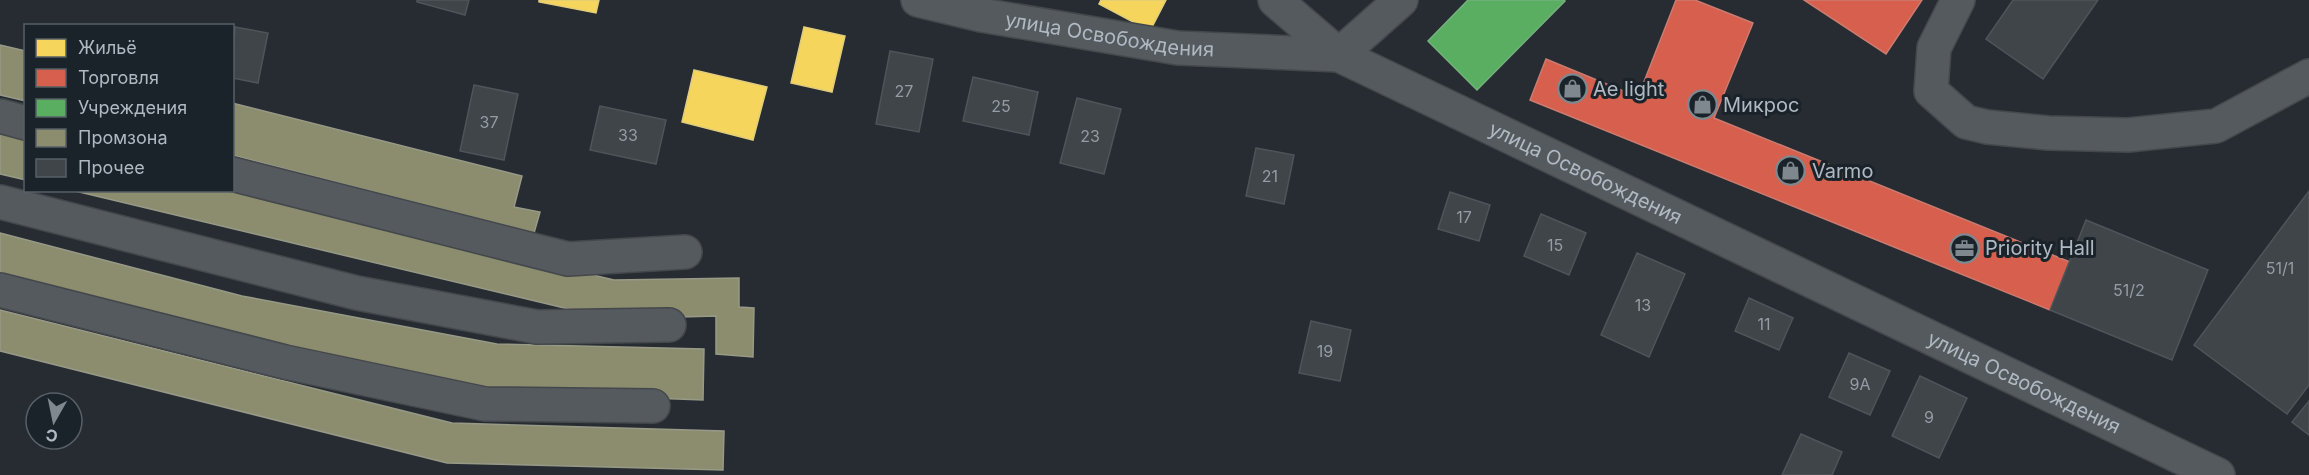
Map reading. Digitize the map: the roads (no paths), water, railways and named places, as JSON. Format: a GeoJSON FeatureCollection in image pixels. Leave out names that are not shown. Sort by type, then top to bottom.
{"type":"FeatureCollection","features":[{"type":"Feature","properties":{"kind":"street","name":"улица Освобождения"},"geometry":{"type":"LineString","coordinates":[[918,0],[981,15],[1178,48],[1339,55],[2217,475]]}},
{"type":"Feature","properties":{"kind":"street"},"geometry":{"type":"LineString","coordinates":[[1275,0],[1339,55],[1401,0]]}},
{"type":"Feature","properties":{"kind":"street"},"geometry":{"type":"LineString","coordinates":[[1958,0],[1934,48],[1930,91],[1966,122],[1987,127],[2048,133],[2128,135],[2216,126],[2309,76]]}},
{"type":"Feature","properties":{"kind":"street"},"geometry":{"type":"LineString","coordinates":[[0,116],[24,122]]}},
{"type":"Feature","properties":{"kind":"street"},"geometry":{"type":"LineString","coordinates":[[234,175],[568,259],[685,252]]}},
{"type":"Feature","properties":{"kind":"street"},"geometry":{"type":"LineString","coordinates":[[0,202],[357,293],[537,327],[669,325]]}},
{"type":"Feature","properties":{"kind":"street"},"geometry":{"type":"LineString","coordinates":[[0,290],[285,362],[485,404],[653,406]]}},
{"type":"Feature","properties":{"kind":"place","name":"Ae light"},"geometry":{"type":"Point","coordinates":[1572,89]}},
{"type":"Feature","properties":{"kind":"place","name":"Микрос"},"geometry":{"type":"Point","coordinates":[1702,105]}},
{"type":"Feature","properties":{"kind":"place","name":"Varmo"},"geometry":{"type":"Point","coordinates":[1791,171]}},
{"type":"Feature","properties":{"kind":"place","name":"Priority Hall"},"geometry":{"type":"Point","coordinates":[1964,248]}}]}
